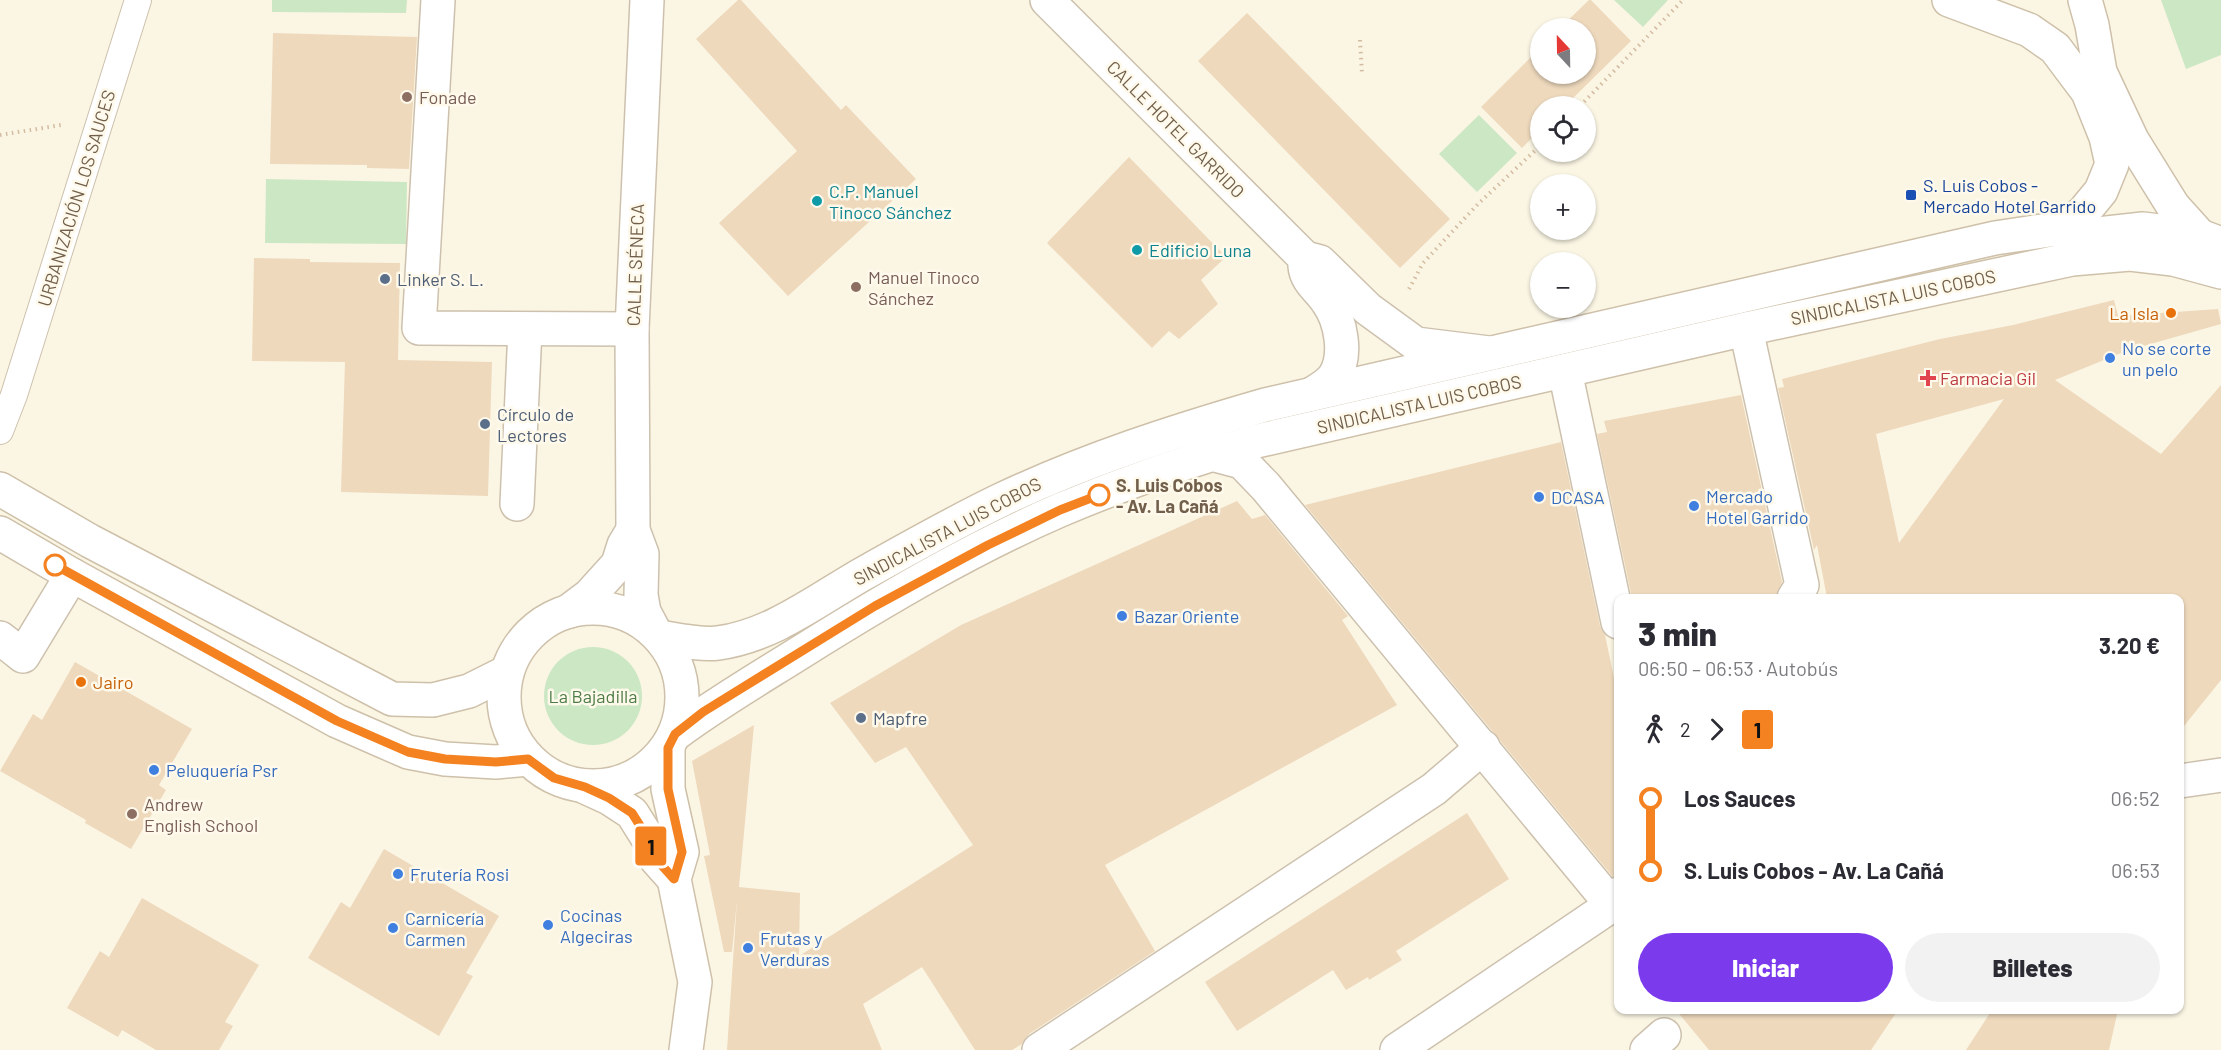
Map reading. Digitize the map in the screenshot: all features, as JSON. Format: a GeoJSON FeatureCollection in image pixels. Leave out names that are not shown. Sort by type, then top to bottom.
{"type":"FeatureCollection","features":[{"type":"Feature","properties":{"kind":"street"},"geometry":{"type":"LineString","coordinates":[[438,0],[419,328],[632,329]]}},
{"type":"Feature","properties":{"kind":"street","name":"CALLE SÉNECA"},"geometry":{"type":"LineString","coordinates":[[647,0],[632,329],[633,530],[642,554],[641,596],[644,612],[656,633]]}},
{"type":"Feature","properties":{"kind":"street","name":"CALLE HOTEL GARRIDO"},"geometry":{"type":"LineString","coordinates":[[1047,0],[1305,258],[1320,262],[1389,326],[1416,344],[1490,353]]}},
{"type":"Feature","properties":{"kind":"street"},"geometry":{"type":"LineString","coordinates":[[1949,0],[2029,30],[2055,48],[2088,92],[2106,137],[2112,164],[2101,191],[2082,214],[2056,229]]}},
{"type":"Feature","properties":{"kind":"street"},"geometry":{"type":"LineString","coordinates":[[2029,30],[2045,31],[2062,28],[2076,19],[2087,2]]}},
{"type":"Feature","properties":{"kind":"street"},"geometry":{"type":"LineString","coordinates":[[2087,2],[2100,72],[2132,140],[2173,206],[2211,240]]}},
{"type":"Feature","properties":{"kind":"street","name":"SINDICALISTA LUIS COBOS"},"geometry":{"type":"LineString","coordinates":[[656,633],[717,643],[749,636],[801,611],[859,576],[999,501],[1058,474],[1185,428],[1312,394],[1984,241],[2056,229],[2080,236],[2143,229],[2211,240]]}},
{"type":"Feature","properties":{"kind":"street","name":"SINDICALISTA LUIS COBOS"},"geometry":{"type":"LineString","coordinates":[[671,741],[703,712],[875,606],[978,550],[1060,510],[1212,454],[1257,441],[1746,329],[2072,259],[2130,254],[2173,259],[2221,272]]}},
{"type":"Feature","properties":{"kind":"street","name":"CALLE HOTEL GARRIDO"},"geometry":{"type":"LineString","coordinates":[[1305,258],[1306,275],[1328,302],[1340,324],[1340,363],[1334,376],[1324,387],[1312,394]]}},
{"type":"Feature","properties":{"kind":"street"},"geometry":{"type":"LineString","coordinates":[[518,504],[525,329]]}},
{"type":"Feature","properties":{"kind":"street"},"geometry":{"type":"LineString","coordinates":[[1746,329],[1802,585],[1796,594]]}},
{"type":"Feature","properties":{"kind":"street"},"geometry":{"type":"LineString","coordinates":[[1565,371],[1614,602]]}},
{"type":"Feature","properties":{"kind":"street"},"geometry":{"type":"LineString","coordinates":[[1212,454],[1242,462],[1266,487],[1483,747],[1614,898]]}},
{"type":"Feature","properties":{"kind":"street"},"geometry":{"type":"LineString","coordinates":[[0,489],[90,542],[392,699],[433,700],[469,691],[507,672]]}},
{"type":"Feature","properties":{"kind":"street","name":"CALLE SÉNECA"},"geometry":{"type":"LineString","coordinates":[[569,610],[589,596],[618,564],[624,545],[633,530]]}},
{"type":"Feature","properties":{"kind":"street"},"geometry":{"type":"LineString","coordinates":[[0,532],[72,575],[337,721],[408,752],[445,759],[496,762],[528,759]]}},
{"type":"Feature","properties":{"kind":"street"},"geometry":{"type":"LineString","coordinates":[[11,647],[72,575]]}},
{"type":"Feature","properties":{"kind":"street"},"geometry":{"type":"LineString","coordinates":[[585,787],[616,784],[645,771],[671,741],[681,718],[683,686],[673,655],[656,633],[629,614],[599,608],[569,610],[542,623],[520,645],[507,672],[503,703],[510,733],[528,759],[554,778],[585,787],[609,798],[632,813],[649,840],[657,860],[674,879]]}},
{"type":"Feature","properties":{"kind":"street"},"geometry":{"type":"LineString","coordinates":[[671,741],[668,789],[682,852],[674,879],[695,982],[686,1050]]}},
{"type":"Feature","properties":{"kind":"street"},"geometry":{"type":"LineString","coordinates":[[1039,1050],[1434,789],[1483,747]]}},
{"type":"Feature","properties":{"kind":"street"},"geometry":{"type":"LineString","coordinates":[[2184,780],[2221,775]]}},
{"type":"Feature","properties":{"kind":"street"},"geometry":{"type":"LineString","coordinates":[[1397,1050],[1614,900]]}},
{"type":"Feature","properties":{"kind":"lane","name":"URBANIZACIÓN LOS SAUCES"},"geometry":{"type":"LineString","coordinates":[[0,431],[7,393],[138,0]]}},
{"type":"Feature","properties":{"kind":"path"},"geometry":{"type":"LineString","coordinates":[[1590,96],[1683,0]]}},
{"type":"Feature","properties":{"kind":"path"},"geometry":{"type":"LineString","coordinates":[[1360,40],[1362,73]]}},
{"type":"Feature","properties":{"kind":"path"},"geometry":{"type":"LineString","coordinates":[[0,135],[100,118]]}},
{"type":"Feature","properties":{"kind":"path"},"geometry":{"type":"LineString","coordinates":[[1389,326],[1423,263],[1478,204],[1530,155]]}},
{"type":"Feature","properties":{"kind":"green space"},"geometry":{"type":"Polygon","coordinates":[[[272,0],[407,0],[406,13],[272,12],[272,0]]]}},
{"type":"Feature","properties":{"kind":"green space"},"geometry":{"type":"Polygon","coordinates":[[[1614,0],[1668,0],[1643,27],[1614,0]]]}},
{"type":"Feature","properties":{"kind":"green space"},"geometry":{"type":"Polygon","coordinates":[[[2161,0],[2221,0],[2221,55],[2186,69],[2161,0]]]}},
{"type":"Feature","properties":{"kind":"green space"},"geometry":{"type":"Polygon","coordinates":[[[1479,115],[1517,153],[1477,192],[1439,154],[1479,115]]]}},
{"type":"Feature","properties":{"kind":"green space"},"geometry":{"type":"Polygon","coordinates":[[[266,179],[407,182],[406,244],[265,243],[266,179]]]}},
{"type":"Feature","properties":{"kind":"green space","name":"La Bajadilla"},"geometry":{"type":"Polygon","coordinates":[[[593,647],[612,651],[627,662],[638,677],[642,696],[638,715],[627,730],[612,741],[593,745],[574,741],[559,730],[548,715],[544,696],[548,677],[559,662],[574,651],[593,647]]]}},
{"type":"Feature","properties":{"kind":"building","name":"C.P. Manuel Tinoco Sánchez"},"geometry":{"type":"Polygon","coordinates":[[[738,0],[741,0],[841,110],[846,105],[916,179],[788,296],[719,223],[797,151],[696,39],[738,0]]]}},
{"type":"Feature","properties":{"kind":"building"},"geometry":{"type":"Polygon","coordinates":[[[1591,0],[1631,41],[1596,75],[1596,18],[1570,18],[1591,0]]]}},
{"type":"Feature","properties":{"kind":"building"},"geometry":{"type":"Polygon","coordinates":[[[1247,13],[1450,219],[1400,268],[1198,61],[1247,13]]]}},
{"type":"Feature","properties":{"kind":"building"},"geometry":{"type":"Polygon","coordinates":[[[273,33],[417,37],[409,169],[367,168],[367,165],[270,164],[273,33]]]}},
{"type":"Feature","properties":{"kind":"building"},"geometry":{"type":"Polygon","coordinates":[[[1530,58],[1530,84],[1587,84],[1575,96],[1530,96],[1530,140],[1522,148],[1481,107],[1530,58]]]}},
{"type":"Feature","properties":{"kind":"building","name":"Edificio Luna"},"geometry":{"type":"Polygon","coordinates":[[[1129,157],[1226,257],[1201,280],[1218,304],[1179,339],[1169,331],[1152,348],[1047,243],[1129,157]]]}},
{"type":"Feature","properties":{"kind":"building"},"geometry":{"type":"Polygon","coordinates":[[[254,258],[310,259],[310,262],[400,263],[398,360],[492,362],[488,496],[341,492],[345,362],[252,361],[254,258]]]}},
{"type":"Feature","properties":{"kind":"building"},"geometry":{"type":"Polygon","coordinates":[[[2114,300],[2118,316],[2218,309],[2221,324],[2126,351],[2055,380],[2161,454],[2221,385],[2221,680],[2184,726],[2184,594],[1826,594],[1817,545],[1814,550],[1778,388],[1784,387],[1782,379],[1940,339],[2013,325],[2114,300]],[[2004,399],[1876,434],[1899,543],[2004,399]]]}},
{"type":"Feature","properties":{"kind":"building","name":"Mercado Hotel Garrido"},"geometry":{"type":"Polygon","coordinates":[[[1741,395],[1782,582],[1777,594],[1631,594],[1597,434],[1607,432],[1604,421],[1741,395]]]}},
{"type":"Feature","properties":{"kind":"building"},"geometry":{"type":"Polygon","coordinates":[[[1561,442],[1600,626],[1605,635],[1614,678],[1614,877],[1613,877],[1305,505],[1561,442]]]}},
{"type":"Feature","properties":{"kind":"building"},"geometry":{"type":"Polygon","coordinates":[[[1237,501],[1252,519],[1265,515],[1348,616],[1342,620],[1397,705],[1105,865],[1155,951],[1029,1034],[1022,1044],[1012,1050],[975,1050],[922,967],[863,1004],[882,1050],[727,1050],[737,900],[732,952],[724,952],[704,856],[710,855],[692,761],[754,725],[739,887],[800,893],[799,956],[973,845],[906,747],[875,763],[830,703],[961,625],[1237,501]]]}},
{"type":"Feature","properties":{"kind":"building"},"geometry":{"type":"Polygon","coordinates":[[[75,662],[192,729],[159,785],[166,790],[131,849],[85,823],[86,820],[0,771],[33,714],[42,720],[75,662]]]}},
{"type":"Feature","properties":{"kind":"building"},"geometry":{"type":"Polygon","coordinates":[[[1467,813],[1509,879],[1396,951],[1402,960],[1369,980],[1368,977],[1346,990],[1333,970],[1237,1031],[1205,982],[1467,813]]]}},
{"type":"Feature","properties":{"kind":"building"},"geometry":{"type":"Polygon","coordinates":[[[384,849],[499,916],[466,973],[473,976],[439,1036],[308,958],[341,902],[350,908],[384,849]]]}},
{"type":"Feature","properties":{"kind":"building"},"geometry":{"type":"Polygon","coordinates":[[[142,898],[259,965],[225,1022],[233,1026],[219,1050],[156,1050],[122,1030],[118,1037],[67,1008],[100,951],[109,957],[142,898]]]}},
{"type":"Feature","properties":{"kind":"building"},"geometry":{"type":"Polygon","coordinates":[[[1679,1014],[1895,1014],[1871,1050],[1709,1050],[1679,1014]]]}},
{"type":"Feature","properties":{"kind":"building"},"geometry":{"type":"Polygon","coordinates":[[[1989,1014],[2117,1014],[2109,1050],[1966,1050],[1989,1014]]]}},
{"type":"Feature","properties":{"kind":"bus line","name":"1"},"geometry":{"type":"LineString","coordinates":[[55,565],[337,721],[408,752],[445,759],[496,762],[528,759],[554,778],[585,787],[609,798],[632,813],[649,840],[657,860],[674,879],[682,852],[668,789],[668,748],[675,734],[703,712],[875,606],[988,545],[1060,510],[1099,495]]}},
{"type":"Feature","properties":{"kind":"place","name":"Fonade"},"geometry":{"type":"Point","coordinates":[407,97]}},
{"type":"Feature","properties":{"kind":"place","name":"S. Luis Cobos - Mercado Hotel Garrido"},"geometry":{"type":"Point","coordinates":[1911,195]}},
{"type":"Feature","properties":{"kind":"place","name":"C.P. Manuel Tinoco Sánchez"},"geometry":{"type":"Point","coordinates":[817,201]}},
{"type":"Feature","properties":{"kind":"place","name":"Edificio Luna"},"geometry":{"type":"Point","coordinates":[1137,250]}},
{"type":"Feature","properties":{"kind":"place","name":"Linker S. L."},"geometry":{"type":"Point","coordinates":[385,279]}},
{"type":"Feature","properties":{"kind":"place","name":"Manuel Tinoco Sánchez"},"geometry":{"type":"Point","coordinates":[856,287]}},
{"type":"Feature","properties":{"kind":"place","name":"La Isla"},"geometry":{"type":"Point","coordinates":[2171,313]}},
{"type":"Feature","properties":{"kind":"place","name":"No se corte un pelo"},"geometry":{"type":"Point","coordinates":[2110,358]}},
{"type":"Feature","properties":{"kind":"place","name":"Farmacia Gil"},"geometry":{"type":"Point","coordinates":[1928,378]}},
{"type":"Feature","properties":{"kind":"place","name":"Círculo de Lectores"},"geometry":{"type":"Point","coordinates":[485,424]}},
{"type":"Feature","properties":{"kind":"place","name":"S. Luis Cobos - Av. La Cañá"},"geometry":{"type":"Point","coordinates":[1099,495]}},
{"type":"Feature","properties":{"kind":"place","name":"DCASA"},"geometry":{"type":"Point","coordinates":[1539,497]}},
{"type":"Feature","properties":{"kind":"place","name":"Mercado Hotel Garrido"},"geometry":{"type":"Point","coordinates":[1694,506]}},
{"type":"Feature","properties":{"kind":"place","name":"Bazar Oriente"},"geometry":{"type":"Point","coordinates":[1122,616]}},
{"type":"Feature","properties":{"kind":"place","name":"Jairo"},"geometry":{"type":"Point","coordinates":[81,682]}},
{"type":"Feature","properties":{"kind":"place","name":"Mapfre"},"geometry":{"type":"Point","coordinates":[861,718]}},
{"type":"Feature","properties":{"kind":"place","name":"Peluquería Psr"},"geometry":{"type":"Point","coordinates":[154,770]}},
{"type":"Feature","properties":{"kind":"place","name":"Andrew English School"},"geometry":{"type":"Point","coordinates":[132,814]}},
{"type":"Feature","properties":{"kind":"place","name":"Frutería Rosi"},"geometry":{"type":"Point","coordinates":[398,874]}},
{"type":"Feature","properties":{"kind":"place","name":"Cocinas Algeciras"},"geometry":{"type":"Point","coordinates":[548,925]}},
{"type":"Feature","properties":{"kind":"place","name":"Carnicería Carmen"},"geometry":{"type":"Point","coordinates":[393,928]}},
{"type":"Feature","properties":{"kind":"place","name":"Frutas y Verduras"},"geometry":{"type":"Point","coordinates":[748,948]}}]}
